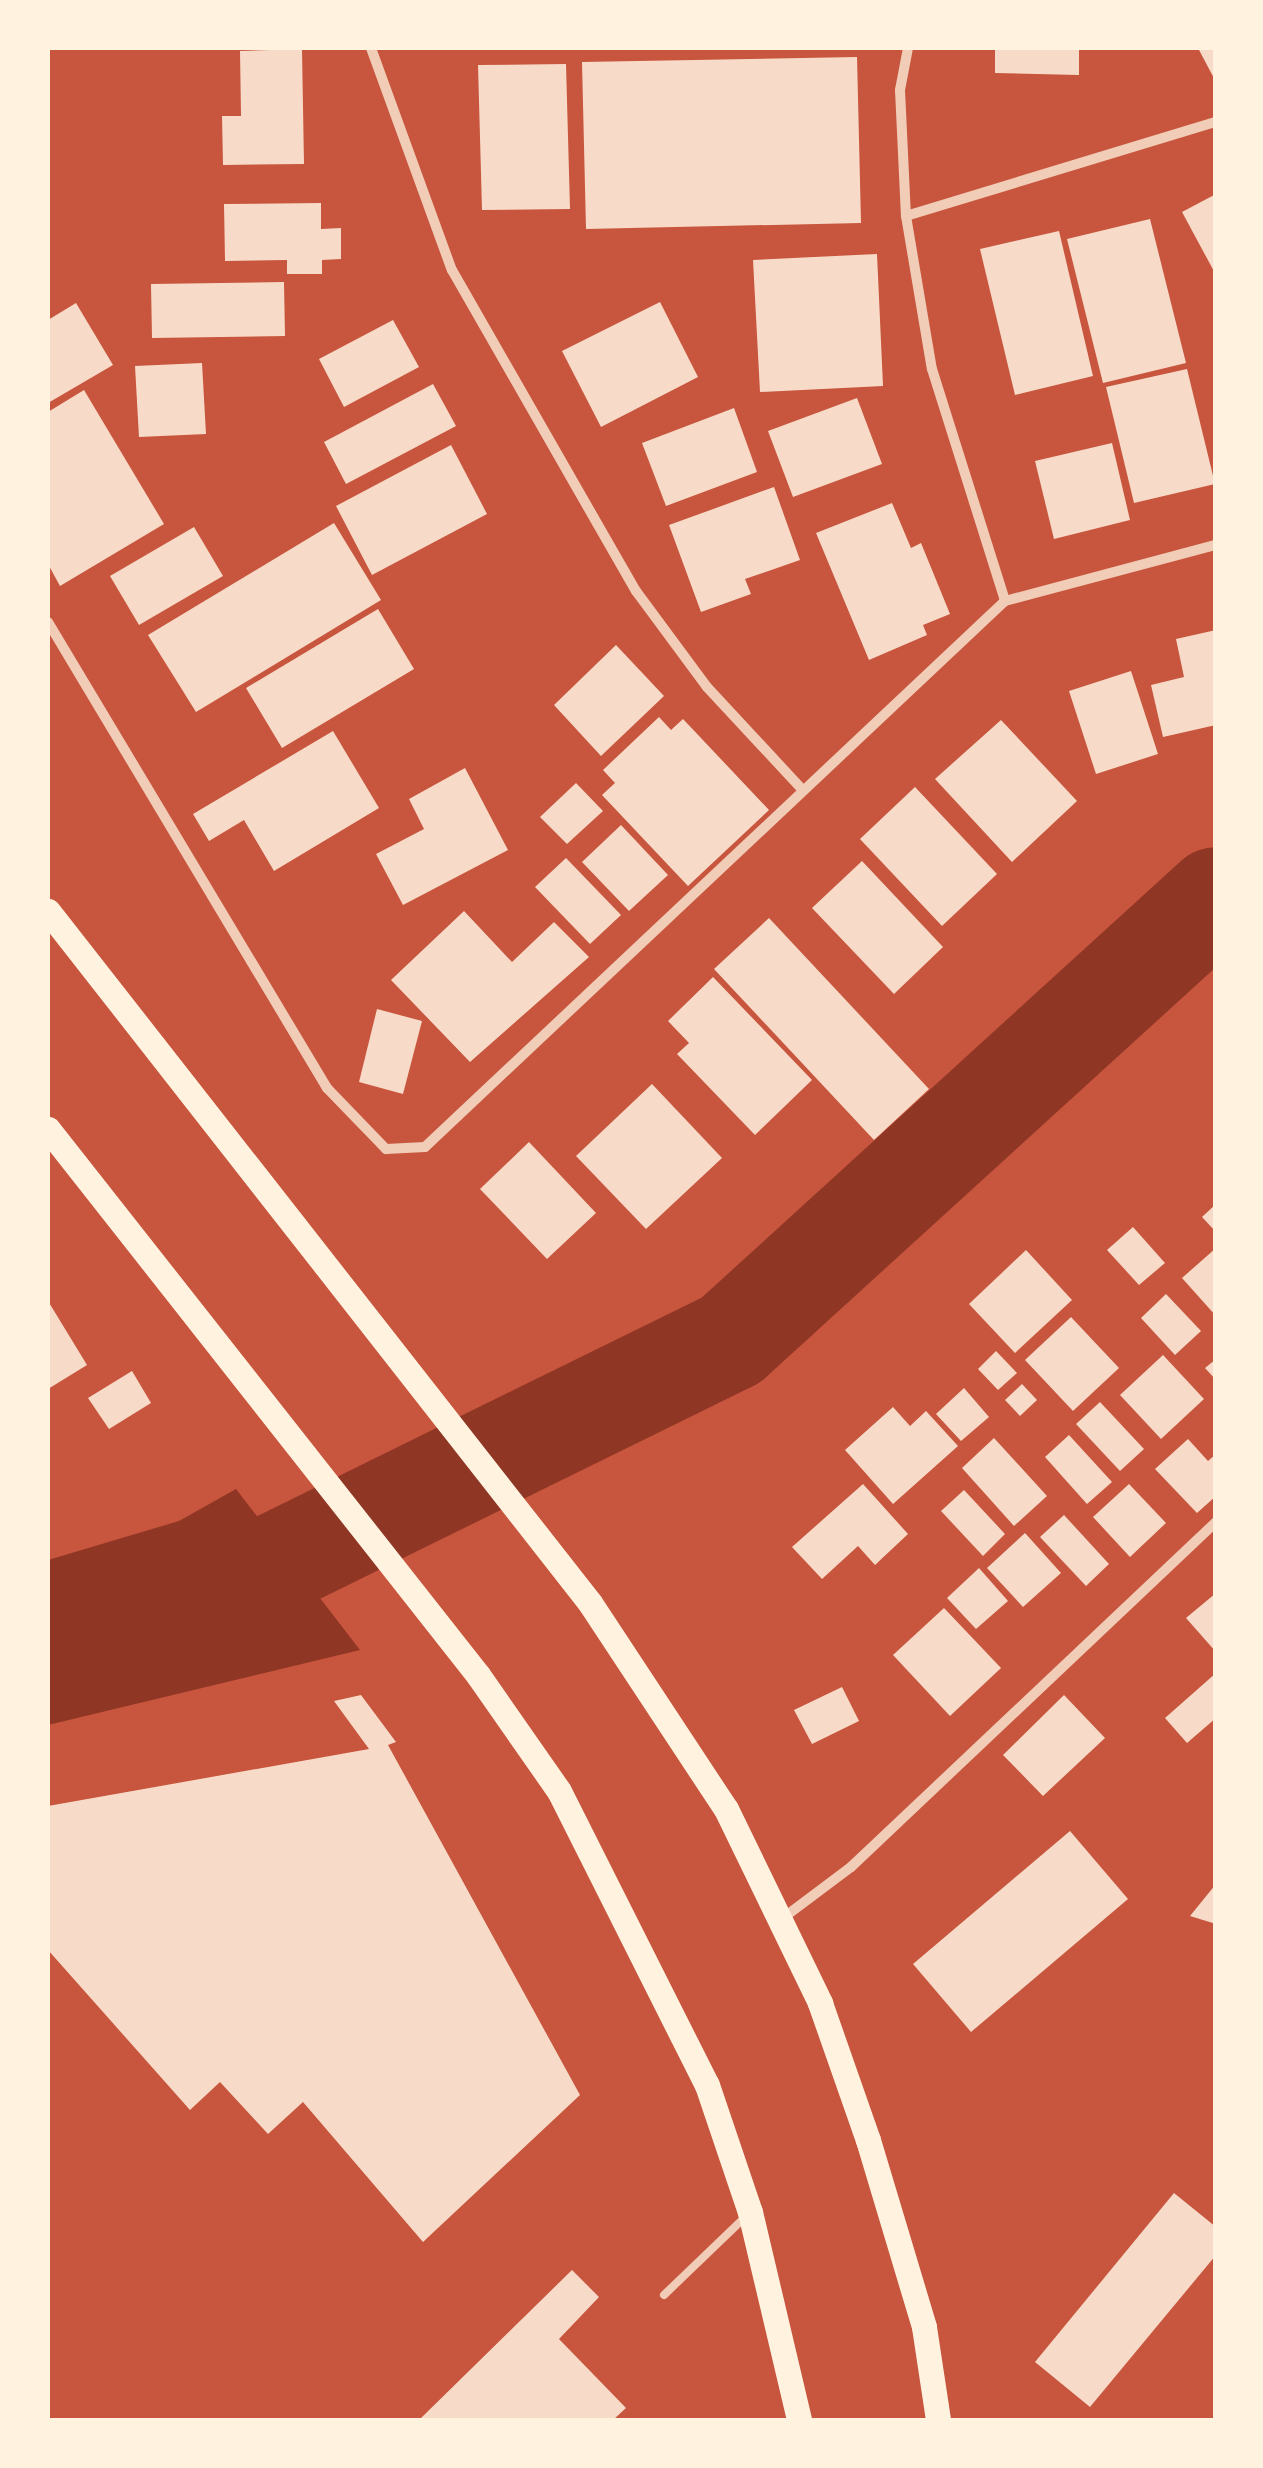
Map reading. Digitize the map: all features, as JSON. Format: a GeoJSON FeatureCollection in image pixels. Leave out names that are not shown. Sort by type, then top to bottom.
{"type":"FeatureCollection","features":[{"type":"Feature","properties":{"kind":"main road"},"geometry":{"type":"LineString","coordinates":[[48,912],[590,1603],[726,1809],[782,1919],[874,2158],[924,2327],[938,2420]]}},
{"type":"Feature","properties":{"kind":"main road"},"geometry":{"type":"LineString","coordinates":[[48,1131],[478,1675],[628,1914],[707,2085],[750,2212],[799,2420]]}},
{"type":"Feature","properties":{"kind":"street"},"geometry":{"type":"LineString","coordinates":[[371,48],[452,270],[636,591],[707,688],[800,787]]}},
{"type":"Feature","properties":{"kind":"street"},"geometry":{"type":"LineString","coordinates":[[908,48],[900,90],[906,216],[932,369],[1005,601]]}},
{"type":"Feature","properties":{"kind":"street"},"geometry":{"type":"LineString","coordinates":[[906,216],[1216,122]]}},
{"type":"Feature","properties":{"kind":"street"},"geometry":{"type":"LineString","coordinates":[[48,622],[327,1088],[386,1149],[425,1147],[453,1128],[800,787],[1005,601],[1216,545]]}},
{"type":"Feature","properties":{"kind":"street"},"geometry":{"type":"LineString","coordinates":[[782,1919],[851,1867],[1216,1522]]}},
{"type":"Feature","properties":{"kind":"lane"},"geometry":{"type":"LineString","coordinates":[[664,2295],[750,2212]]}},
{"type":"Feature","properties":{"kind":"shaded area"},"geometry":{"type":"Polygon","coordinates":[[[236,1489],[360,1650],[48,1725],[48,1560],[179,1521],[236,1489]]]}},
{"type":"Feature","properties":{"kind":"building"},"geometry":{"type":"Polygon","coordinates":[[[995,48],[1079,48],[1079,75],[995,73],[995,48]]]}},
{"type":"Feature","properties":{"kind":"building"},"geometry":{"type":"Polygon","coordinates":[[[1198,48],[1216,48],[1216,82],[1198,48]]]}},
{"type":"Feature","properties":{"kind":"building"},"geometry":{"type":"Polygon","coordinates":[[[302,49],[304,164],[223,165],[222,116],[241,116],[240,51],[302,49]]]}},
{"type":"Feature","properties":{"kind":"building"},"geometry":{"type":"Polygon","coordinates":[[[857,57],[861,223],[586,229],[582,62],[857,57]]]}},
{"type":"Feature","properties":{"kind":"building"},"geometry":{"type":"Polygon","coordinates":[[[566,64],[570,209],[482,210],[478,65],[566,64]]]}},
{"type":"Feature","properties":{"kind":"building"},"geometry":{"type":"Polygon","coordinates":[[[1216,194],[1216,275],[1182,212],[1216,194]]]}},
{"type":"Feature","properties":{"kind":"building"},"geometry":{"type":"Polygon","coordinates":[[[321,203],[321,229],[341,228],[341,259],[322,260],[322,274],[287,274],[287,260],[225,261],[224,204],[321,203]]]}},
{"type":"Feature","properties":{"kind":"building"},"geometry":{"type":"Polygon","coordinates":[[[1150,219],[1186,363],[1103,383],[1067,239],[1150,219]]]}},
{"type":"Feature","properties":{"kind":"building"},"geometry":{"type":"Polygon","coordinates":[[[1059,231],[1093,376],[1015,395],[980,249],[1059,231]]]}},
{"type":"Feature","properties":{"kind":"building"},"geometry":{"type":"Polygon","coordinates":[[[877,254],[883,386],[760,392],[753,260],[877,254]]]}},
{"type":"Feature","properties":{"kind":"building"},"geometry":{"type":"Polygon","coordinates":[[[284,282],[285,336],[152,338],[151,284],[284,282]]]}},
{"type":"Feature","properties":{"kind":"building"},"geometry":{"type":"Polygon","coordinates":[[[660,302],[698,377],[601,427],[562,351],[660,302]]]}},
{"type":"Feature","properties":{"kind":"building"},"geometry":{"type":"Polygon","coordinates":[[[76,303],[113,365],[48,403],[48,320],[76,303]]]}},
{"type":"Feature","properties":{"kind":"building"},"geometry":{"type":"Polygon","coordinates":[[[393,320],[419,367],[344,407],[319,359],[393,320]]]}},
{"type":"Feature","properties":{"kind":"building"},"geometry":{"type":"Polygon","coordinates":[[[202,363],[206,434],[139,437],[135,366],[202,363]]]}},
{"type":"Feature","properties":{"kind":"building"},"geometry":{"type":"Polygon","coordinates":[[[1187,369],[1215,484],[1134,503],[1106,387],[1187,369]]]}},
{"type":"Feature","properties":{"kind":"building"},"geometry":{"type":"Polygon","coordinates":[[[433,384],[456,426],[346,484],[324,442],[433,384]]]}},
{"type":"Feature","properties":{"kind":"building"},"geometry":{"type":"Polygon","coordinates":[[[84,390],[164,524],[60,586],[48,564],[48,412],[84,390]]]}},
{"type":"Feature","properties":{"kind":"building"},"geometry":{"type":"Polygon","coordinates":[[[857,398],[882,464],[793,497],[768,431],[857,398]]]}},
{"type":"Feature","properties":{"kind":"building"},"geometry":{"type":"Polygon","coordinates":[[[734,408],[757,472],[666,506],[642,443],[734,408]]]}},
{"type":"Feature","properties":{"kind":"building"},"geometry":{"type":"Polygon","coordinates":[[[1112,443],[1130,520],[1054,539],[1035,461],[1112,443]]]}},
{"type":"Feature","properties":{"kind":"building"},"geometry":{"type":"Polygon","coordinates":[[[451,445],[487,514],[372,575],[336,506],[451,445]]]}},
{"type":"Feature","properties":{"kind":"building"},"geometry":{"type":"Polygon","coordinates":[[[774,487],[800,560],[745,579],[751,594],[701,612],[669,525],[774,487]]]}},
{"type":"Feature","properties":{"kind":"building"},"geometry":{"type":"Polygon","coordinates":[[[892,503],[911,548],[921,543],[950,614],[923,625],[927,635],[869,660],[816,533],[892,503]]]}},
{"type":"Feature","properties":{"kind":"building"},"geometry":{"type":"Polygon","coordinates":[[[334,523],[381,600],[196,712],[148,635],[334,523]]]}},
{"type":"Feature","properties":{"kind":"building"},"geometry":{"type":"Polygon","coordinates":[[[194,527],[223,576],[139,625],[110,576],[194,527]]]}},
{"type":"Feature","properties":{"kind":"building"},"geometry":{"type":"Polygon","coordinates":[[[378,609],[414,669],[282,748],[246,688],[378,609]]]}},
{"type":"Feature","properties":{"kind":"building"},"geometry":{"type":"Polygon","coordinates":[[[1216,630],[1216,725],[1163,737],[1151,685],[1184,677],[1176,639],[1216,630]]]}},
{"type":"Feature","properties":{"kind":"building"},"geometry":{"type":"Polygon","coordinates":[[[616,645],[664,696],[601,756],[554,705],[616,645]]]}},
{"type":"Feature","properties":{"kind":"building"},"geometry":{"type":"Polygon","coordinates":[[[1131,671],[1158,754],[1096,774],[1069,691],[1131,671]]]}},
{"type":"Feature","properties":{"kind":"building"},"geometry":{"type":"Polygon","coordinates":[[[659,717],[671,730],[683,719],[769,810],[688,886],[602,795],[615,783],[603,770],[659,717]]]}},
{"type":"Feature","properties":{"kind":"building"},"geometry":{"type":"Polygon","coordinates":[[[1001,720],[1077,801],[1012,862],[935,779],[1001,720]]]}},
{"type":"Feature","properties":{"kind":"building"},"geometry":{"type":"Polygon","coordinates":[[[333,731],[379,808],[274,871],[244,820],[209,841],[193,814],[333,731]]]}},
{"type":"Feature","properties":{"kind":"building"},"geometry":{"type":"Polygon","coordinates":[[[465,768],[508,850],[403,905],[376,854],[424,829],[409,799],[465,768]]]}},
{"type":"Feature","properties":{"kind":"building"},"geometry":{"type":"Polygon","coordinates":[[[576,783],[603,811],[567,844],[540,817],[576,783]]]}},
{"type":"Feature","properties":{"kind":"building"},"geometry":{"type":"Polygon","coordinates":[[[915,787],[997,874],[942,926],[860,839],[915,787]]]}},
{"type":"Feature","properties":{"kind":"building"},"geometry":{"type":"Polygon","coordinates":[[[621,825],[668,875],[629,911],[582,862],[621,825]]]}},
{"type":"Feature","properties":{"kind":"building"},"geometry":{"type":"Polygon","coordinates":[[[566,858],[621,915],[590,944],[535,887],[566,858]]]}},
{"type":"Feature","properties":{"kind":"building"},"geometry":{"type":"Polygon","coordinates":[[[862,861],[943,947],[894,994],[812,908],[862,861]]]}},
{"type":"Feature","properties":{"kind":"building"},"geometry":{"type":"Polygon","coordinates":[[[464,911],[512,962],[554,922],[589,957],[470,1062],[391,980],[464,911]]]}},
{"type":"Feature","properties":{"kind":"building"},"geometry":{"type":"Polygon","coordinates":[[[769,918],[929,1089],[874,1140],[714,969],[769,918]]]}},
{"type":"Feature","properties":{"kind":"building"},"geometry":{"type":"Polygon","coordinates":[[[713,977],[812,1080],[755,1135],[677,1054],[689,1043],[668,1021],[713,977]]]}},
{"type":"Feature","properties":{"kind":"building"},"geometry":{"type":"Polygon","coordinates":[[[377,1009],[422,1021],[403,1094],[359,1082],[377,1009]]]}},
{"type":"Feature","properties":{"kind":"building"},"geometry":{"type":"Polygon","coordinates":[[[652,1084],[722,1158],[646,1229],[576,1156],[652,1084]]]}},
{"type":"Feature","properties":{"kind":"building"},"geometry":{"type":"Polygon","coordinates":[[[529,1142],[596,1213],[547,1259],[480,1189],[529,1142]]]}},
{"type":"Feature","properties":{"kind":"building"},"geometry":{"type":"Polygon","coordinates":[[[1216,1204],[1216,1232],[1202,1217],[1216,1204]]]}},
{"type":"Feature","properties":{"kind":"building"},"geometry":{"type":"Polygon","coordinates":[[[1133,1227],[1165,1263],[1139,1285],[1107,1250],[1133,1227]]]}},
{"type":"Feature","properties":{"kind":"building"},"geometry":{"type":"Polygon","coordinates":[[[1216,1248],[1216,1316],[1182,1278],[1216,1248]]]}},
{"type":"Feature","properties":{"kind":"building"},"geometry":{"type":"Polygon","coordinates":[[[1026,1250],[1072,1300],[1015,1353],[969,1304],[1026,1250]]]}},
{"type":"Feature","properties":{"kind":"building"},"geometry":{"type":"Polygon","coordinates":[[[1166,1294],[1201,1331],[1175,1355],[1141,1318],[1166,1294]]]}},
{"type":"Feature","properties":{"kind":"building"},"geometry":{"type":"Polygon","coordinates":[[[48,1301],[87,1365],[48,1389],[48,1301]]]}},
{"type":"Feature","properties":{"kind":"building"},"geometry":{"type":"Polygon","coordinates":[[[1071,1317],[1119,1368],[1073,1411],[1025,1360],[1071,1317]]]}},
{"type":"Feature","properties":{"kind":"building"},"geometry":{"type":"Polygon","coordinates":[[[996,1351],[1017,1373],[998,1390],[978,1369],[996,1351]]]}},
{"type":"Feature","properties":{"kind":"building"},"geometry":{"type":"Polygon","coordinates":[[[1163,1355],[1204,1399],[1161,1439],[1120,1395],[1163,1355]]]}},
{"type":"Feature","properties":{"kind":"building"},"geometry":{"type":"Polygon","coordinates":[[[1216,1359],[1216,1380],[1205,1368],[1216,1359]]]}},
{"type":"Feature","properties":{"kind":"building"},"geometry":{"type":"Polygon","coordinates":[[[132,1371],[151,1403],[109,1429],[88,1398],[132,1371]]]}},
{"type":"Feature","properties":{"kind":"building"},"geometry":{"type":"Polygon","coordinates":[[[1022,1384],[1037,1400],[1020,1416],[1005,1400],[1022,1384]]]}},
{"type":"Feature","properties":{"kind":"building"},"geometry":{"type":"Polygon","coordinates":[[[964,1388],[989,1417],[961,1441],[936,1414],[964,1388]]]}},
{"type":"Feature","properties":{"kind":"building"},"geometry":{"type":"Polygon","coordinates":[[[1100,1402],[1144,1449],[1120,1471],[1076,1424],[1100,1402]]]}},
{"type":"Feature","properties":{"kind":"building"},"geometry":{"type":"Polygon","coordinates":[[[893,1407],[910,1426],[926,1411],[958,1446],[893,1504],[845,1450],[893,1407]]]}},
{"type":"Feature","properties":{"kind":"building"},"geometry":{"type":"Polygon","coordinates":[[[1069,1435],[1112,1482],[1087,1504],[1045,1457],[1069,1435]]]}},
{"type":"Feature","properties":{"kind":"building"},"geometry":{"type":"Polygon","coordinates":[[[994,1438],[1047,1496],[1014,1526],[962,1468],[994,1438]]]}},
{"type":"Feature","properties":{"kind":"building"},"geometry":{"type":"Polygon","coordinates":[[[1188,1439],[1208,1461],[1216,1454],[1216,1496],[1197,1513],[1155,1469],[1188,1439]]]}},
{"type":"Feature","properties":{"kind":"building"},"geometry":{"type":"Polygon","coordinates":[[[863,1484],[908,1534],[875,1565],[858,1546],[822,1579],[792,1547],[863,1484]]]}},
{"type":"Feature","properties":{"kind":"building"},"geometry":{"type":"Polygon","coordinates":[[[1129,1484],[1166,1523],[1130,1557],[1093,1517],[1129,1484]]]}},
{"type":"Feature","properties":{"kind":"building"},"geometry":{"type":"Polygon","coordinates":[[[964,1490],[1005,1534],[983,1556],[941,1511],[964,1490]]]}},
{"type":"Feature","properties":{"kind":"building"},"geometry":{"type":"Polygon","coordinates":[[[1064,1515],[1109,1564],[1086,1586],[1040,1537],[1064,1515]]]}},
{"type":"Feature","properties":{"kind":"building"},"geometry":{"type":"Polygon","coordinates":[[[1025,1533],[1061,1573],[1023,1607],[987,1568],[1025,1533]]]}},
{"type":"Feature","properties":{"kind":"building"},"geometry":{"type":"Polygon","coordinates":[[[979,1568],[1008,1601],[976,1629],[947,1598],[979,1568]]]}},
{"type":"Feature","properties":{"kind":"building"},"geometry":{"type":"Polygon","coordinates":[[[1216,1593],[1216,1652],[1186,1618],[1216,1593]]]}},
{"type":"Feature","properties":{"kind":"building"},"geometry":{"type":"Polygon","coordinates":[[[944,1608],[1001,1668],[950,1716],[893,1655],[944,1608]]]}},
{"type":"Feature","properties":{"kind":"building"},"geometry":{"type":"Polygon","coordinates":[[[1216,1673],[1216,1718],[1187,1743],[1165,1718],[1216,1673]]]}},
{"type":"Feature","properties":{"kind":"building"},"geometry":{"type":"Polygon","coordinates":[[[842,1687],[859,1721],[812,1744],[794,1710],[842,1687]]]}},
{"type":"Feature","properties":{"kind":"building"},"geometry":{"type":"Polygon","coordinates":[[[361,1695],[396,1742],[388,1745],[580,2095],[423,2242],[303,2102],[268,2134],[220,2082],[190,2110],[48,1950],[48,1806],[369,1749],[334,1701],[361,1695]]]}},
{"type":"Feature","properties":{"kind":"building"},"geometry":{"type":"Polygon","coordinates":[[[1064,1695],[1105,1738],[1043,1796],[1003,1755],[1064,1695]]]}},
{"type":"Feature","properties":{"kind":"building"},"geometry":{"type":"Polygon","coordinates":[[[1070,1831],[1128,1899],[971,2032],[913,1964],[1070,1831]]]}},
{"type":"Feature","properties":{"kind":"building"},"geometry":{"type":"Polygon","coordinates":[[[1216,1884],[1216,1924],[1190,1916],[1216,1884]]]}},
{"type":"Feature","properties":{"kind":"building"},"geometry":{"type":"Polygon","coordinates":[[[1174,2193],[1216,2227],[1216,2255],[1090,2407],[1035,2362],[1174,2193]]]}},
{"type":"Feature","properties":{"kind":"building"},"geometry":{"type":"Polygon","coordinates":[[[572,2270],[599,2297],[559,2339],[626,2408],[613,2420],[419,2420],[572,2270]]]}},
{"type":"Feature","properties":{"kind":"waterway"},"geometry":{"type":"LineString","coordinates":[[48,1642],[255,1574],[731,1340],[1216,898]]}}]}
